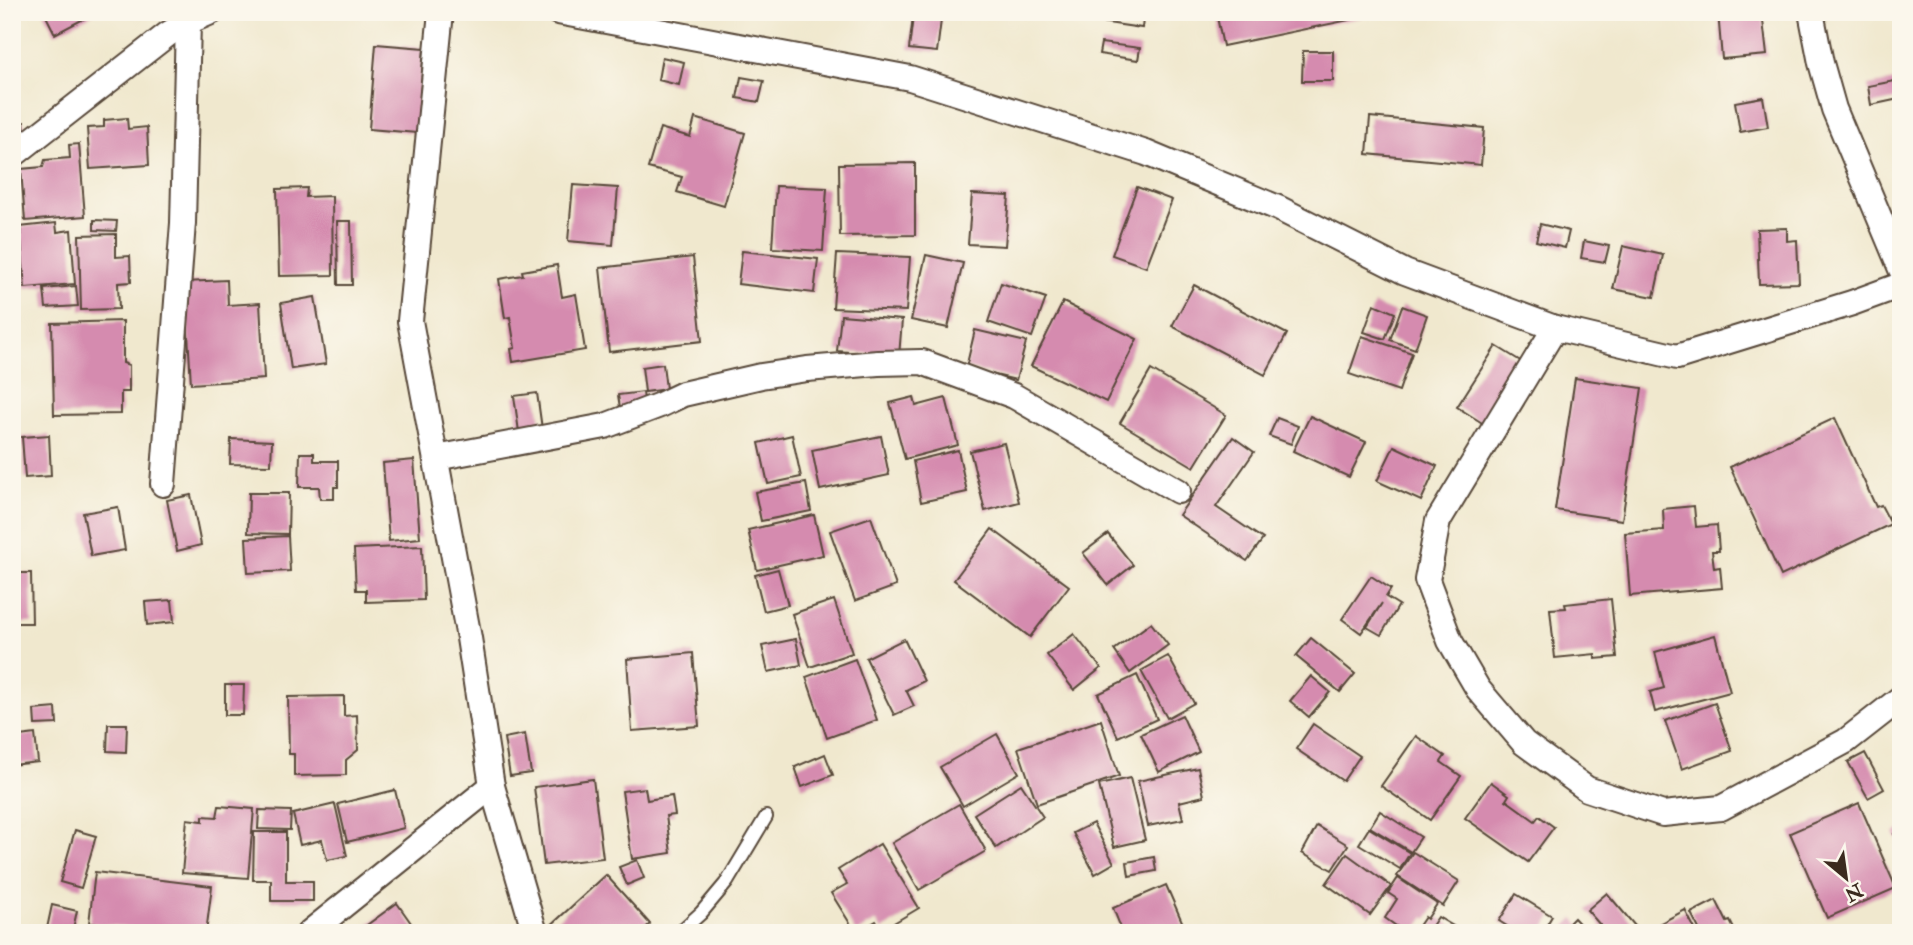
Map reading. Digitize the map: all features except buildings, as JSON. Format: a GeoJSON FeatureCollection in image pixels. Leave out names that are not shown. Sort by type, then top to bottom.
{"type":"FeatureCollection","features":[{"type":"Feature","properties":{"kind":"street"},"geometry":{"type":"LineString","coordinates":[[12,156],[168,34],[211,12]]}},
{"type":"Feature","properties":{"kind":"street"},"geometry":{"type":"LineString","coordinates":[[441,12],[410,321],[470,638],[492,786],[535,933]]}},
{"type":"Feature","properties":{"kind":"street"},"geometry":{"type":"LineString","coordinates":[[558,12],[910,78],[1146,153],[1278,208],[1405,272],[1555,328],[1677,357],[1852,303],[1901,285]]}},
{"type":"Feature","properties":{"kind":"street"},"geometry":{"type":"LineString","coordinates":[[1811,12],[1821,63],[1835,109],[1901,269]]}},
{"type":"Feature","properties":{"kind":"street"},"geometry":{"type":"LineString","coordinates":[[163,484],[183,223],[188,22]]}},
{"type":"Feature","properties":{"kind":"street"},"geometry":{"type":"LineString","coordinates":[[1555,328],[1438,521],[1427,580],[1450,641],[1472,680],[1524,743],[1587,789],[1663,814],[1721,808],[1846,741],[1901,698]]}},
{"type":"Feature","properties":{"kind":"street"},"geometry":{"type":"LineString","coordinates":[[436,458],[606,426],[682,394],[761,376],[878,363],[922,362],[1014,396],[1178,491]]}},
{"type":"Feature","properties":{"kind":"street"},"geometry":{"type":"LineString","coordinates":[[309,933],[492,786]]}},
{"type":"Feature","properties":{"kind":"lane"},"geometry":{"type":"LineString","coordinates":[[679,933],[701,913],[727,882],[766,817]]}}]}
